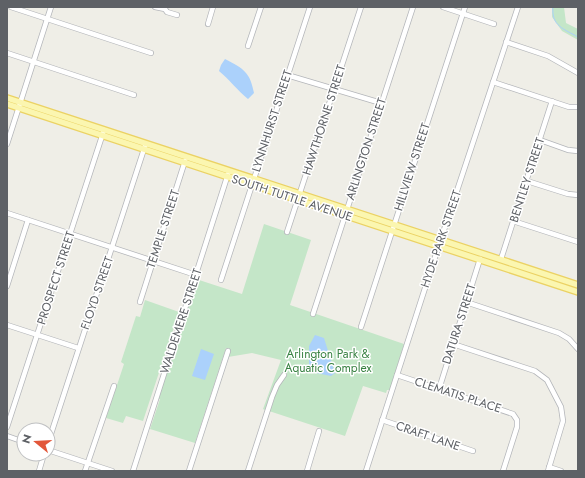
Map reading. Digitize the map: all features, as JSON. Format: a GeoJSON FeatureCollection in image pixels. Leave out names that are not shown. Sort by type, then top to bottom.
{"type":"FeatureCollection","features":[{"type":"Feature","properties":{"kind":"main road","name":"SOUTH TUTTLE AVENUE"},"geometry":{"type":"LineString","coordinates":[[7,98],[20,105],[392,228],[440,243],[501,259],[578,285]]}},
{"type":"Feature","properties":{"kind":"main road","name":"SOUTH TUTTLE AVENUE"},"geometry":{"type":"LineString","coordinates":[[7,104],[20,105]]}},
{"type":"Feature","properties":{"kind":"main road","name":"SOUTH TUTTLE AVENUE"},"geometry":{"type":"LineString","coordinates":[[440,243],[480,259],[578,292]]}},
{"type":"Feature","properties":{"kind":"street"},"geometry":{"type":"LineString","coordinates":[[11,7],[151,53]]}},
{"type":"Feature","properties":{"kind":"street"},"geometry":{"type":"LineString","coordinates":[[7,144],[51,7]]}},
{"type":"Feature","properties":{"kind":"street"},"geometry":{"type":"LineString","coordinates":[[156,7],[166,8],[167,12],[177,15]]}},
{"type":"Feature","properties":{"kind":"street"},"geometry":{"type":"LineString","coordinates":[[208,24],[214,7]]}},
{"type":"Feature","properties":{"kind":"street"},"geometry":{"type":"LineString","coordinates":[[248,46],[260,7]]}},
{"type":"Feature","properties":{"kind":"street","name":"LYNNHURST STREET"},"geometry":{"type":"LineString","coordinates":[[221,280],[252,181],[310,7]]}},
{"type":"Feature","properties":{"kind":"street","name":"HAWTHORNE STREET"},"geometry":{"type":"LineString","coordinates":[[288,232],[361,7]]}},
{"type":"Feature","properties":{"kind":"street","name":"ARLINGTON STREET"},"geometry":{"type":"LineString","coordinates":[[313,314],[413,7]]}},
{"type":"Feature","properties":{"kind":"street"},"geometry":{"type":"LineString","coordinates":[[443,7],[494,24]]}},
{"type":"Feature","properties":{"kind":"street","name":"HILLVIEW STREET"},"geometry":{"type":"LineString","coordinates":[[360,327],[465,7]]}},
{"type":"Feature","properties":{"kind":"street","name":"HYDE PARK STREET"},"geometry":{"type":"LineString","coordinates":[[366,471],[518,7]]}},
{"type":"Feature","properties":{"kind":"street"},"geometry":{"type":"LineString","coordinates":[[506,42],[548,56],[578,73]]}},
{"type":"Feature","properties":{"kind":"street"},"geometry":{"type":"LineString","coordinates":[[7,53],[134,95]]}},
{"type":"Feature","properties":{"kind":"street"},"geometry":{"type":"LineString","coordinates":[[287,75],[381,104]]}},
{"type":"Feature","properties":{"kind":"street"},"geometry":{"type":"LineString","coordinates":[[493,82],[569,107],[578,107]]}},
{"type":"Feature","properties":{"kind":"street","name":"BENTLEY STREET"},"geometry":{"type":"LineString","coordinates":[[501,259],[552,101]]}},
{"type":"Feature","properties":{"kind":"street","name":"PROSPECT STREET"},"geometry":{"type":"LineString","coordinates":[[7,427],[103,133]]}},
{"type":"Feature","properties":{"kind":"street"},"geometry":{"type":"LineString","coordinates":[[540,140],[568,150],[578,151]]}},
{"type":"Feature","properties":{"kind":"street","name":"FLOYD STREET"},"geometry":{"type":"LineString","coordinates":[[55,422],[78,348],[113,248],[145,146]]}},
{"type":"Feature","properties":{"kind":"street","name":"TEMPLE STREET"},"geometry":{"type":"LineString","coordinates":[[140,302],[185,160]]}},
{"type":"Feature","properties":{"kind":"street","name":"WALDEMERE STREET"},"geometry":{"type":"LineString","coordinates":[[133,471],[228,174]]}},
{"type":"Feature","properties":{"kind":"street"},"geometry":{"type":"LineString","coordinates":[[527,181],[568,194],[578,195]]}},
{"type":"Feature","properties":{"kind":"street"},"geometry":{"type":"LineString","coordinates":[[7,213],[196,275]]}},
{"type":"Feature","properties":{"kind":"street"},"geometry":{"type":"LineString","coordinates":[[7,286],[28,220]]}},
{"type":"Feature","properties":{"kind":"street"},"geometry":{"type":"LineString","coordinates":[[513,220],[578,242]]}},
{"type":"Feature","properties":{"kind":"street","name":"DATURA STREET"},"geometry":{"type":"LineString","coordinates":[[439,389],[480,259]]}},
{"type":"Feature","properties":{"kind":"street"},"geometry":{"type":"LineString","coordinates":[[466,302],[559,333],[569,339],[578,349]]}},
{"type":"Feature","properties":{"kind":"street"},"geometry":{"type":"LineString","coordinates":[[7,325],[78,348]]}},
{"type":"Feature","properties":{"kind":"street"},"geometry":{"type":"LineString","coordinates":[[453,344],[535,371],[547,380],[561,407],[563,416],[562,426],[549,469],[561,471]]}},
{"type":"Feature","properties":{"kind":"street"},"geometry":{"type":"LineString","coordinates":[[189,471],[228,351]]}},
{"type":"Feature","properties":{"kind":"street"},"geometry":{"type":"LineString","coordinates":[[248,471],[272,397],[277,385],[284,375]]}},
{"type":"Feature","properties":{"kind":"street","name":"CLEMATIS PLACE"},"geometry":{"type":"LineString","coordinates":[[397,376],[510,413],[517,419],[517,427],[503,471]]}},
{"type":"Feature","properties":{"kind":"street"},"geometry":{"type":"LineString","coordinates":[[84,471],[114,386]]}},
{"type":"Feature","properties":{"kind":"street","name":"CRAFT LANE"},"geometry":{"type":"LineString","coordinates":[[382,420],[474,451]]}},
{"type":"Feature","properties":{"kind":"street"},"geometry":{"type":"LineString","coordinates":[[307,471],[319,431]]}},
{"type":"Feature","properties":{"kind":"street"},"geometry":{"type":"LineString","coordinates":[[56,453],[112,471]]}},
{"type":"Feature","properties":{"kind":"green space"},"geometry":{"type":"Polygon","coordinates":[[[552,7],[564,7],[566,23],[578,29],[578,40],[562,31],[552,17],[552,7]]]}},
{"type":"Feature","properties":{"kind":"green space","name":"Arlington Park & Aquatic Complex"},"geometry":{"type":"Polygon","coordinates":[[[264,224],[311,240],[290,305],[404,344],[390,390],[387,390],[386,393],[363,386],[345,436],[269,411],[280,378],[273,388],[265,410],[263,409],[281,360],[252,353],[228,357],[230,350],[226,348],[195,443],[150,429],[196,279],[242,294],[264,224]]]}},
{"type":"Feature","properties":{"kind":"green space"},"geometry":{"type":"Polygon","coordinates":[[[145,300],[179,312],[143,421],[126,416],[123,423],[106,418],[124,364],[121,362],[136,316],[140,317],[145,300]]]}},
{"type":"Feature","properties":{"kind":"water"},"geometry":{"type":"Polygon","coordinates":[[[225,59],[237,66],[248,76],[254,93],[248,99],[219,71],[225,59]]]}},
{"type":"Feature","properties":{"kind":"water"},"geometry":{"type":"Polygon","coordinates":[[[315,335],[324,338],[335,373],[331,376],[316,373],[309,369],[309,346],[315,335]]]}},
{"type":"Feature","properties":{"kind":"water"},"geometry":{"type":"Polygon","coordinates":[[[201,349],[214,354],[205,380],[192,376],[201,349]]]}},
{"type":"Feature","properties":{"kind":"waterway"},"geometry":{"type":"LineString","coordinates":[[553,7],[554,19],[556,23],[563,29],[578,37]]}}]}
